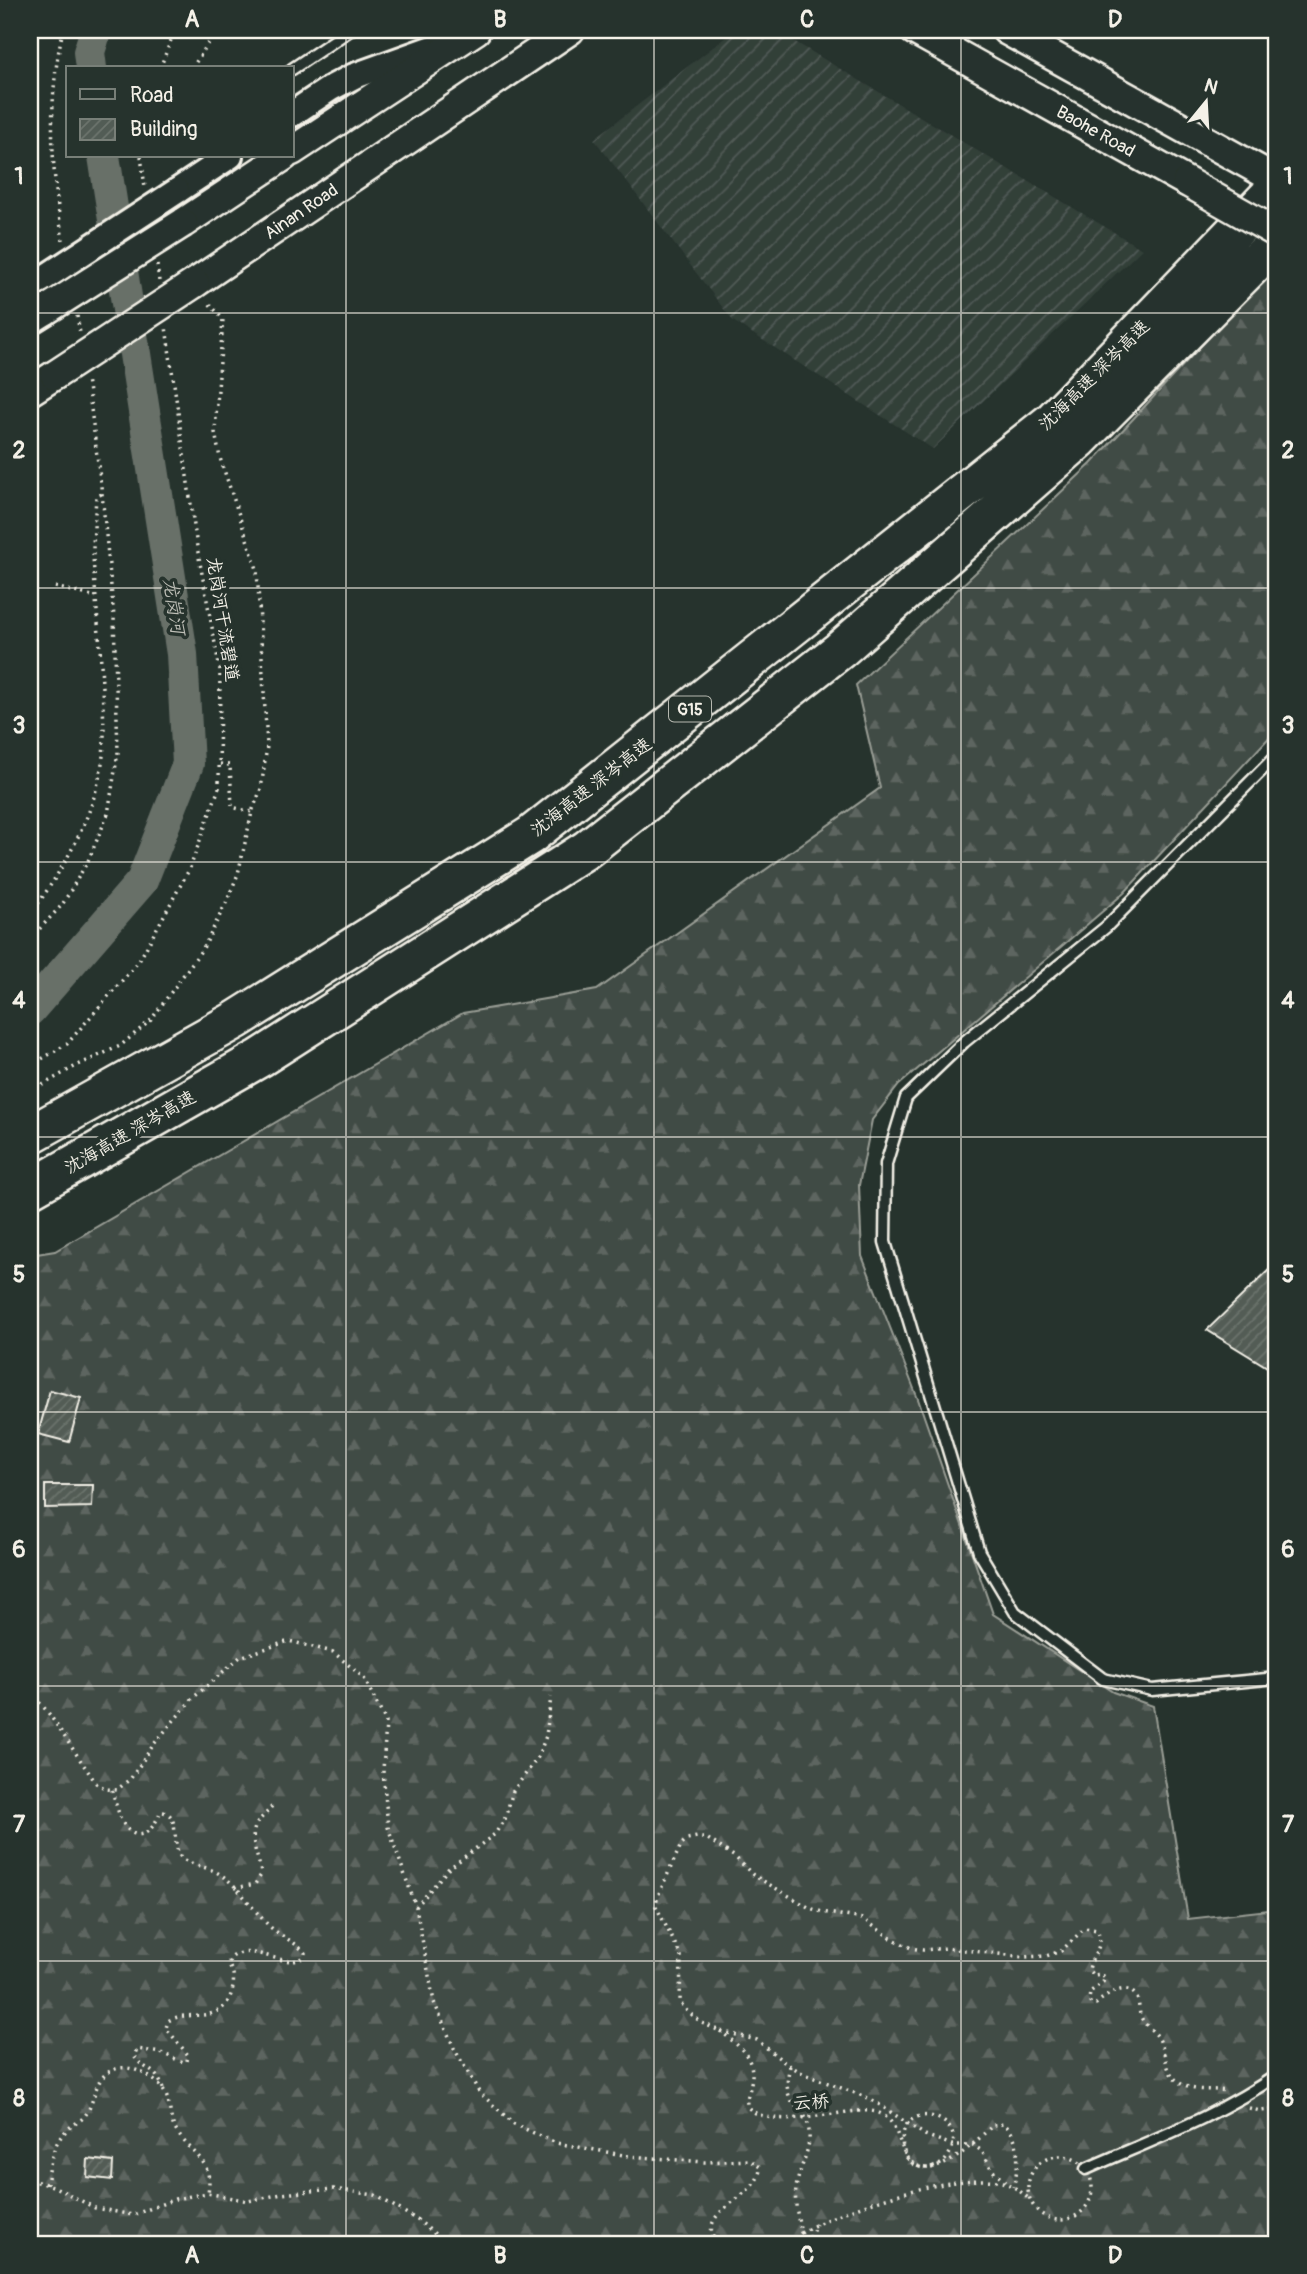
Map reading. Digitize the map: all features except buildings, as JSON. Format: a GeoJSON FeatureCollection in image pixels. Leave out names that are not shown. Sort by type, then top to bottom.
{"type":"FeatureCollection","features":[{"type":"Feature","properties":{"kind":"highway","name":"沈海高速 深岑高速"},"geometry":{"type":"LineString","coordinates":[[30,1135],[236,1020],[531,835],[1052,421],[1277,187]]}},
{"type":"Feature","properties":{"kind":"highway","name":"沈海高速 深岑高速"},"geometry":{"type":"LineString","coordinates":[[30,1189],[260,1058],[587,849],[840,650],[1080,439],[1277,241]]}},
{"type":"Feature","properties":{"kind":"main road","name":"Ainan Road"},"geometry":{"type":"LineString","coordinates":[[30,391],[570,30]]}},
{"type":"Feature","properties":{"kind":"main road","name":"Baohe Road"},"geometry":{"type":"LineString","coordinates":[[914,30],[1277,233]]}},
{"type":"Feature","properties":{"kind":"main road"},"geometry":{"type":"LineString","coordinates":[[1006,30],[1277,180]]}},
{"type":"Feature","properties":{"kind":"main road"},"geometry":{"type":"LineString","coordinates":[[294,150],[471,33]]}},
{"type":"Feature","properties":{"kind":"main road"},"geometry":{"type":"LineString","coordinates":[[38,315],[281,158]]}},
{"type":"Feature","properties":{"kind":"street"},"geometry":{"type":"LineString","coordinates":[[294,113],[354,76],[471,33]]}},
{"type":"Feature","properties":{"kind":"street"},"geometry":{"type":"LineString","coordinates":[[35,283],[227,158]]}},
{"type":"Feature","properties":{"kind":"lane"},"geometry":{"type":"LineString","coordinates":[[294,68],[350,30]]}},
{"type":"Feature","properties":{"kind":"lane"},"geometry":{"type":"LineString","coordinates":[[1277,755],[1106,927],[964,1042],[906,1098],[886,1164],[885,1242],[979,1552],[1015,1612],[1103,1679],[1152,1689],[1277,1678]]}},
{"type":"Feature","properties":{"kind":"lane"},"geometry":{"type":"LineString","coordinates":[[1086,2169],[1182,2129],[1240,2100],[1277,2074]]}},
{"type":"Feature","properties":{"kind":"path"},"geometry":{"type":"LineString","coordinates":[[63,30],[52,103],[53,166],[64,245]]}},
{"type":"Feature","properties":{"kind":"path"},"geometry":{"type":"LineString","coordinates":[[161,66],[175,30]]}},
{"type":"Feature","properties":{"kind":"path"},"geometry":{"type":"LineString","coordinates":[[200,30],[200,34],[208,38],[216,30]]}},
{"type":"Feature","properties":{"kind":"path"},"geometry":{"type":"LineString","coordinates":[[193,66],[216,30]]}},
{"type":"Feature","properties":{"kind":"path"},"geometry":{"type":"LineString","coordinates":[[141,158],[147,200]]}},
{"type":"Feature","properties":{"kind":"path"},"geometry":{"type":"LineString","coordinates":[[155,255],[159,282]]}},
{"type":"Feature","properties":{"kind":"path"},"geometry":{"type":"LineString","coordinates":[[30,1092],[76,1066],[120,1046],[151,1020],[205,945],[227,901],[238,874],[252,812],[261,789],[267,746],[257,569],[220,458],[215,432],[223,319],[195,283]]}},
{"type":"Feature","properties":{"kind":"path"},"geometry":{"type":"LineString","coordinates":[[76,313],[81,340]]}},
{"type":"Feature","properties":{"kind":"path","name":"龙岗河干流碧道"},"geometry":{"type":"LineString","coordinates":[[30,1066],[67,1044],[139,961],[190,868],[219,788],[220,670],[197,548],[166,324]]}},
{"type":"Feature","properties":{"kind":"path"},"geometry":{"type":"LineString","coordinates":[[30,939],[62,905],[88,860],[108,814],[118,752],[114,617],[86,367]]}},
{"type":"Feature","properties":{"kind":"path"},"geometry":{"type":"LineString","coordinates":[[30,915],[60,873],[79,836],[96,790],[102,761],[104,727],[101,645],[93,553],[96,496],[102,494]]}},
{"type":"Feature","properties":{"kind":"path"},"geometry":{"type":"LineString","coordinates":[[55,587],[96,597]]}},
{"type":"Feature","properties":{"kind":"path"},"geometry":{"type":"LineString","coordinates":[[219,764],[230,765],[232,807],[252,812]]}},
{"type":"Feature","properties":{"kind":"path"},"geometry":{"type":"LineString","coordinates":[[30,1692],[47,1711],[96,1783],[117,1790],[125,1785],[154,1744],[193,1698],[240,1657],[289,1641],[333,1652],[364,1678],[386,1722],[383,1771],[388,1827],[416,1908],[434,2001],[454,2048],[479,2092],[514,2124],[556,2143],[629,2156],[704,2162],[756,2162],[760,2167],[756,2183],[726,2206],[714,2220],[715,2242]]}},
{"type":"Feature","properties":{"kind":"path"},"geometry":{"type":"LineString","coordinates":[[416,1908],[448,1869],[495,1834],[505,1818],[517,1785],[538,1758],[546,1736],[551,1697]]}},
{"type":"Feature","properties":{"kind":"path"},"geometry":{"type":"LineString","coordinates":[[112,1790],[124,1824],[131,1832],[140,1835],[146,1833],[154,1827],[160,1812],[171,1816],[175,1827],[176,1850],[180,1856],[187,1862],[216,1872],[235,1888],[260,1917],[303,1950],[304,1957],[293,1961],[252,1952],[230,1959],[233,1986],[221,2009],[205,2014],[175,2017],[168,2021],[166,2028],[188,2055],[187,2061],[137,2049],[134,2056],[159,2076],[173,2126],[207,2168],[210,2179],[207,2193]]}},
{"type":"Feature","properties":{"kind":"path"},"geometry":{"type":"LineString","coordinates":[[235,1888],[255,1884],[261,1875],[253,1836],[258,1822],[274,1802]]}},
{"type":"Feature","properties":{"kind":"path"},"geometry":{"type":"LineString","coordinates":[[1030,2199],[1028,2180],[1037,2164],[1054,2156],[1072,2157],[1086,2169],[1093,2186],[1089,2204],[1076,2216],[1058,2220],[1040,2213],[1030,2199],[1005,2182],[992,2169],[982,2151],[973,2145],[952,2145],[925,2135],[871,2099],[804,2074],[757,2040],[720,2031],[702,2023],[686,2010],[680,2002],[681,1956],[656,1906],[661,1887],[681,1845],[687,1839],[708,1839],[735,1857],[753,1875],[810,1908],[863,1919],[912,1948],[947,1948],[1024,1957],[1046,1956],[1061,1951],[1085,1928],[1097,1930],[1100,1944],[1089,1971],[1093,1975],[1101,1974],[1105,1977],[1090,1992],[1091,2004],[1096,2004],[1118,1990],[1132,1992],[1136,1995],[1143,2021],[1159,2039],[1172,2076],[1190,2088],[1231,2091],[1250,2108],[1261,2111],[1277,2109]]}},
{"type":"Feature","properties":{"kind":"path","name":"云桥"},"geometry":{"type":"LineString","coordinates":[[720,2031],[748,2057],[752,2073],[747,2106],[757,2114],[796,2118],[870,2111],[881,2113],[896,2128],[905,2156],[912,2163],[924,2168],[936,2166],[951,2153],[953,2134],[948,2125],[931,2115],[914,2118],[906,2125],[903,2134],[905,2155],[913,2163],[924,2167],[936,2166],[951,2161],[977,2142],[993,2125],[1004,2124],[1012,2135],[1018,2161],[1013,2187]]}},
{"type":"Feature","properties":{"kind":"path"},"geometry":{"type":"LineString","coordinates":[[790,2065],[787,2081],[790,2099],[804,2113],[808,2124],[809,2140],[795,2197],[801,2232]]}},
{"type":"Feature","properties":{"kind":"path"},"geometry":{"type":"LineString","coordinates":[[47,2185],[53,2151],[59,2139],[84,2117],[96,2087],[108,2072],[126,2067],[136,2070],[164,2091]]}},
{"type":"Feature","properties":{"kind":"path"},"geometry":{"type":"LineString","coordinates":[[782,2244],[817,2223],[856,2207],[961,2179],[1005,2182]]}},
{"type":"Feature","properties":{"kind":"path"},"geometry":{"type":"LineString","coordinates":[[30,2180],[47,2185],[94,2208],[134,2214],[176,2199],[207,2193],[248,2202],[282,2194],[333,2189],[375,2195],[419,2221],[447,2244]]}},
{"type":"Feature","properties":{"kind":"path"},"geometry":{"type":"LineString","coordinates":[[807,2244],[817,2223]]}},
{"type":"Feature","properties":{"kind":"path"},"geometry":{"type":"LineString","coordinates":[[693,2244],[730,2239],[760,2244]]}},
{"type":"Feature","properties":{"kind":"shaded area"},"geometry":{"type":"Polygon","coordinates":[[[735,30],[775,30],[1142,249],[933,449],[733,321],[594,139],[735,30]]]}},
{"type":"Feature","properties":{"kind":"green space"},"geometry":{"type":"Polygon","coordinates":[[[1267,275],[1277,280],[1277,729],[1124,893],[899,1085],[872,1120],[859,1185],[862,1256],[918,1399],[993,1614],[1113,1692],[1153,1706],[1188,1919],[1277,1909],[1277,2244],[30,2244],[30,1255],[55,1251],[463,1013],[597,990],[880,788],[856,685],[1091,464],[1267,275]]]}},
{"type":"Feature","properties":{"kind":"waterway","name":"龙岗河"},"geometry":{"type":"LineString","coordinates":[[91,66],[89,52],[96,30]]}},
{"type":"Feature","properties":{"kind":"waterway","name":"龙岗河"},"geometry":{"type":"LineString","coordinates":[[30,1010],[142,881],[188,764],[182,654],[104,158]]}}]}
